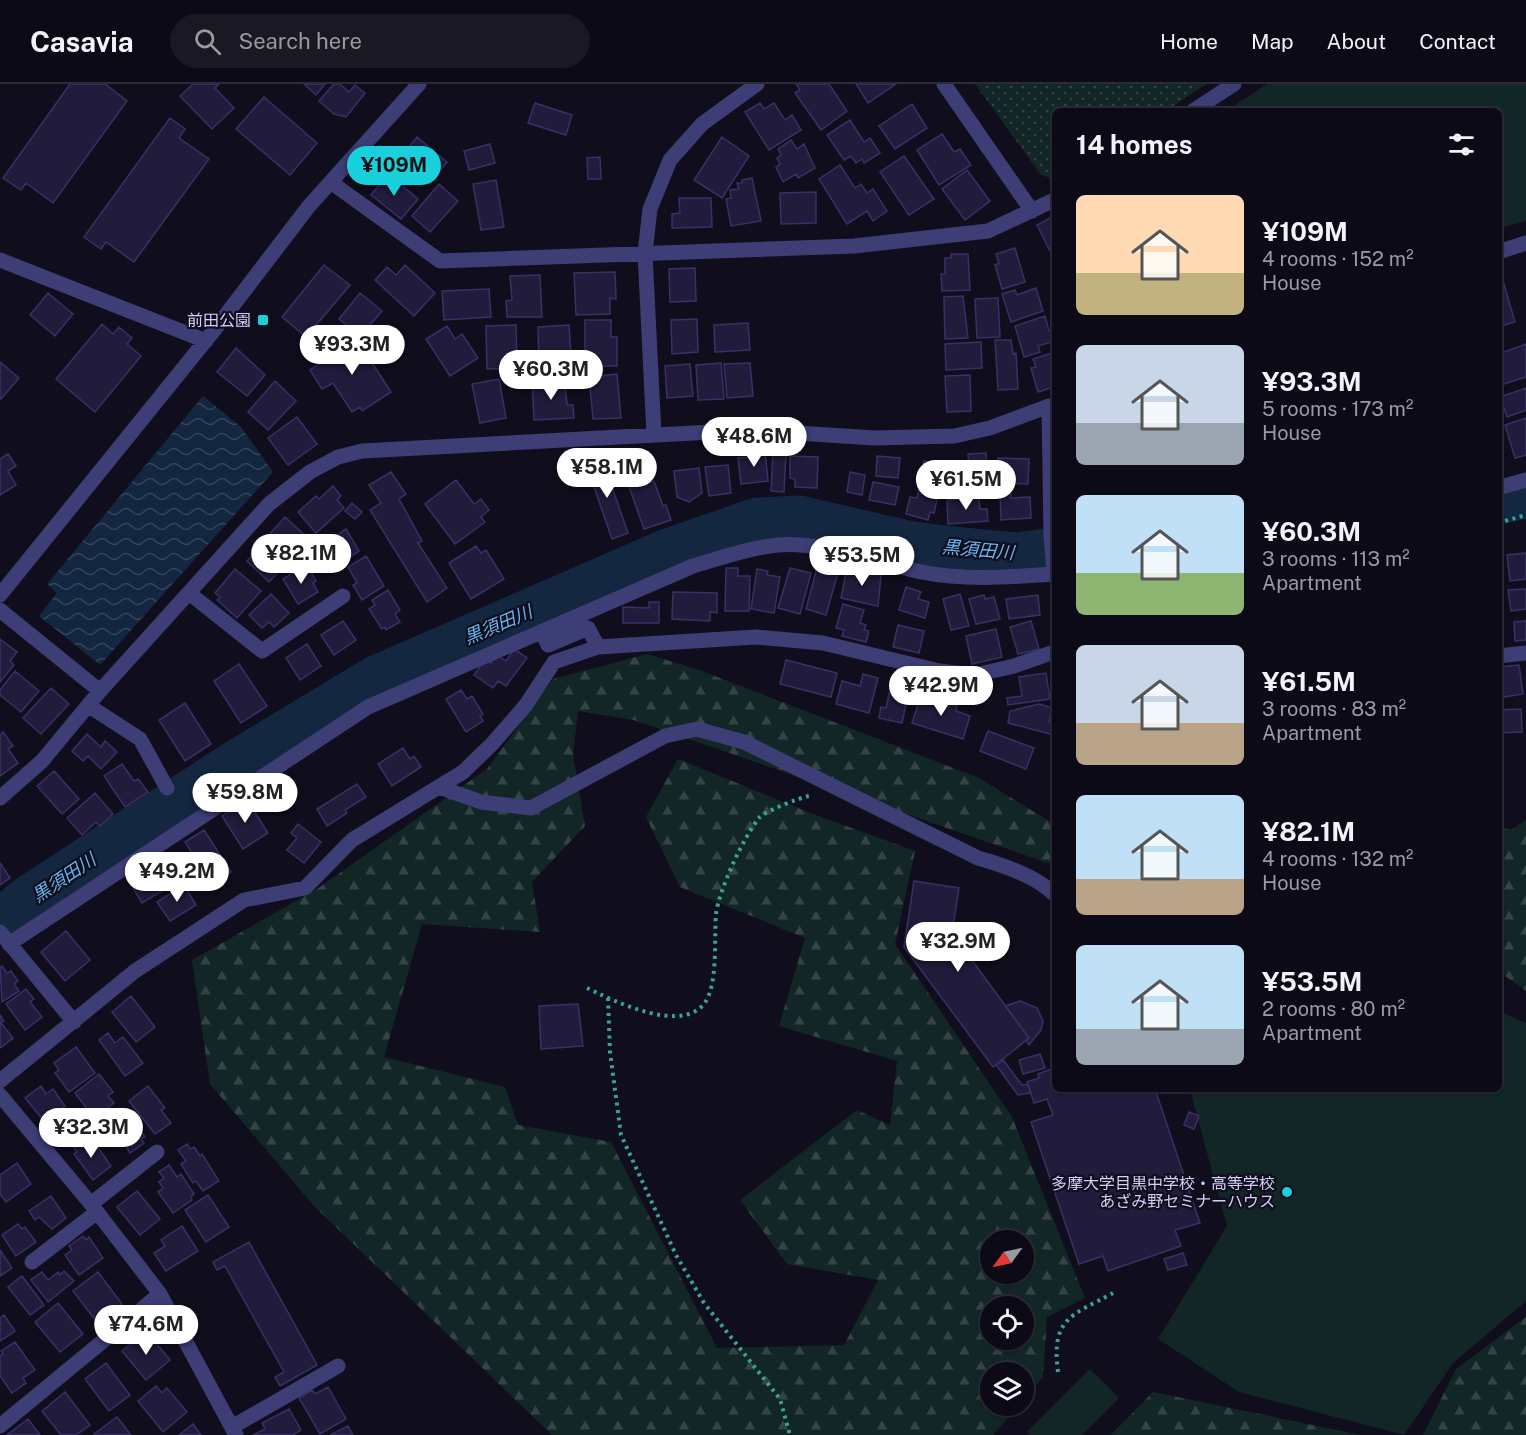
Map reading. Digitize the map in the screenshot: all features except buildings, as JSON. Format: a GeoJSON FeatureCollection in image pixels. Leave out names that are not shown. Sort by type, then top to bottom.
{"type":"FeatureCollection","features":[{"type":"Feature","properties":{"kind":"street"},"geometry":{"type":"LineString","coordinates":[[0,595],[206,341],[309,206],[419,84]]}},
{"type":"Feature","properties":{"kind":"street"},"geometry":{"type":"LineString","coordinates":[[654,435],[645,253],[650,209],[670,160],[702,124],[757,84]]}},
{"type":"Feature","properties":{"kind":"street"},"geometry":{"type":"LineString","coordinates":[[944,84],[1032,211]]}},
{"type":"Feature","properties":{"kind":"street"},"geometry":{"type":"LineString","coordinates":[[1197,108],[1234,84]]}},
{"type":"Feature","properties":{"kind":"street"},"geometry":{"type":"LineString","coordinates":[[332,183],[440,261],[854,246],[988,231],[1052,201]]}},
{"type":"Feature","properties":{"kind":"street"},"geometry":{"type":"LineString","coordinates":[[1502,251],[1526,243]]}},
{"type":"Feature","properties":{"kind":"street"},"geometry":{"type":"LineString","coordinates":[[0,260],[206,341]]}},
{"type":"Feature","properties":{"kind":"street"},"geometry":{"type":"LineString","coordinates":[[0,798],[42,761],[100,691],[269,504],[310,472],[338,457],[362,451],[749,430],[875,438],[954,436],[990,428],[1052,405],[1052,529]]}},
{"type":"Feature","properties":{"kind":"street"},"geometry":{"type":"LineString","coordinates":[[1502,487],[1526,480]]}},
{"type":"Feature","properties":{"kind":"street"},"geometry":{"type":"LineString","coordinates":[[74,1022],[4,938],[368,707],[693,566],[740,552],[780,545],[827,549],[924,573],[972,577],[1052,572]]}},
{"type":"Feature","properties":{"kind":"street"},"geometry":{"type":"LineString","coordinates":[[189,592],[262,651],[343,596]]}},
{"type":"Feature","properties":{"kind":"street"},"geometry":{"type":"LineString","coordinates":[[0,610],[100,691]]}},
{"type":"Feature","properties":{"kind":"street"},"geometry":{"type":"LineString","coordinates":[[542,632],[548,645],[588,628],[598,647]]}},
{"type":"Feature","properties":{"kind":"street"},"geometry":{"type":"LineString","coordinates":[[0,1081],[135,971],[244,900],[305,888],[352,840],[463,772],[492,744],[526,705],[554,662],[598,647],[756,637],[823,643],[939,672],[975,675],[1052,653]]}},
{"type":"Feature","properties":{"kind":"street"},"geometry":{"type":"LineString","coordinates":[[1502,656],[1526,653]]}},
{"type":"Feature","properties":{"kind":"street"},"geometry":{"type":"LineString","coordinates":[[89,706],[140,739],[167,788]]}},
{"type":"Feature","properties":{"kind":"street"},"geometry":{"type":"LineString","coordinates":[[439,787],[481,802],[531,808],[665,736],[697,729],[744,742],[978,858],[999,864],[1047,887],[1052,892]]}},
{"type":"Feature","properties":{"kind":"street"},"geometry":{"type":"LineString","coordinates":[[0,1095],[94,1208],[160,1294],[234,1431],[338,1366]]}},
{"type":"Feature","properties":{"kind":"street"},"geometry":{"type":"LineString","coordinates":[[32,1262],[157,1152]]}},
{"type":"Feature","properties":{"kind":"street"},"geometry":{"type":"LineString","coordinates":[[0,1426],[160,1294]]}},
{"type":"Feature","properties":{"kind":"path"},"geometry":{"type":"LineString","coordinates":[[1502,522],[1526,514]]}},
{"type":"Feature","properties":{"kind":"path"},"geometry":{"type":"LineString","coordinates":[[587,988],[608,998],[670,1017],[689,1014],[706,1001],[713,975],[717,911],[728,873],[760,816],[803,797],[838,788]]}},
{"type":"Feature","properties":{"kind":"path"},"geometry":{"type":"LineString","coordinates":[[608,998],[610,1052],[621,1135],[676,1255],[704,1303],[780,1399],[790,1435]]}},
{"type":"Feature","properties":{"kind":"path"},"geometry":{"type":"LineString","coordinates":[[1058,1372],[1054,1346],[1062,1325],[1071,1316],[1113,1293]]}},
{"type":"Feature","properties":{"kind":"green space"},"geometry":{"type":"Polygon","coordinates":[[[975,84],[1206,84],[1170,108],[1052,108],[1052,178],[1041,175],[975,84]]]}},
{"type":"Feature","properties":{"kind":"green space"},"geometry":{"type":"Polygon","coordinates":[[[1267,84],[1526,84],[1526,221],[1502,227],[1502,108],[1231,108],[1267,84]]]}},
{"type":"Feature","properties":{"kind":"green space"},"geometry":{"type":"Polygon","coordinates":[[[647,654],[699,670],[979,778],[1052,823],[1052,864],[634,720],[578,711],[573,755],[585,826],[532,882],[540,932],[422,924],[384,1057],[505,1087],[518,1125],[611,1142],[717,1348],[844,1345],[878,1280],[787,1264],[740,1200],[857,1110],[890,1125],[897,1061],[779,1026],[805,938],[680,887],[646,817],[678,759],[813,814],[915,851],[895,944],[1012,1117],[1085,1298],[1047,1317],[1043,1377],[1034,1387],[1034,1362],[980,1362],[980,1416],[1009,1416],[993,1435],[552,1435],[314,1206],[210,1084],[192,960],[317,889],[487,769],[553,679],[647,654]]]}},
{"type":"Feature","properties":{"kind":"green space"},"geometry":{"type":"Polygon","coordinates":[[[1526,820],[1526,991],[1502,974],[1502,828],[1511,830],[1526,820]]]}},
{"type":"Feature","properties":{"kind":"green space","name":"多摩大学目黒中学校・高等学校 あざみ野セミナーハウス"},"geometry":{"type":"Polygon","coordinates":[[[1502,1012],[1526,1023],[1526,1301],[1453,1363],[1404,1435],[1239,1392],[1158,1339],[1227,1226],[1191,1092],[1502,1092],[1502,1012]]]}},
{"type":"Feature","properties":{"kind":"green space"},"geometry":{"type":"Polygon","coordinates":[[[1526,1317],[1526,1435],[1423,1435],[1456,1369],[1526,1317]]]}},
{"type":"Feature","properties":{"kind":"green space"},"geometry":{"type":"Polygon","coordinates":[[[1090,1369],[1119,1398],[1082,1435],[1030,1435],[1027,1432],[1090,1369]]]}},
{"type":"Feature","properties":{"kind":"green space"},"geometry":{"type":"Polygon","coordinates":[[[1153,1392],[1361,1435],[1111,1435],[1153,1392]]]}},
{"type":"Feature","properties":{"kind":"water"},"geometry":{"type":"Polygon","coordinates":[[[203,396],[241,427],[273,472],[100,665],[39,616],[57,593],[47,584],[203,396]]]}},
{"type":"Feature","properties":{"kind":"waterway","name":"黒須田川"},"geometry":{"type":"LineString","coordinates":[[1502,501],[1526,496]]}},
{"type":"Feature","properties":{"kind":"waterway","name":"黒須田川"},"geometry":{"type":"LineString","coordinates":[[0,921],[28,898],[235,763],[376,678],[668,551],[757,520],[799,518],[907,543],[952,549],[1015,555],[1052,550]]}},
{"type":"Feature","properties":{"kind":"place","name":"前田公園"},"geometry":{"type":"Point","coordinates":[263,320]}},
{"type":"Feature","properties":{"kind":"place","name":"多摩大学目黒中学校・高等学校 あざみ野セミナーハウス"},"geometry":{"type":"Point","coordinates":[1287,1192]}}]}
